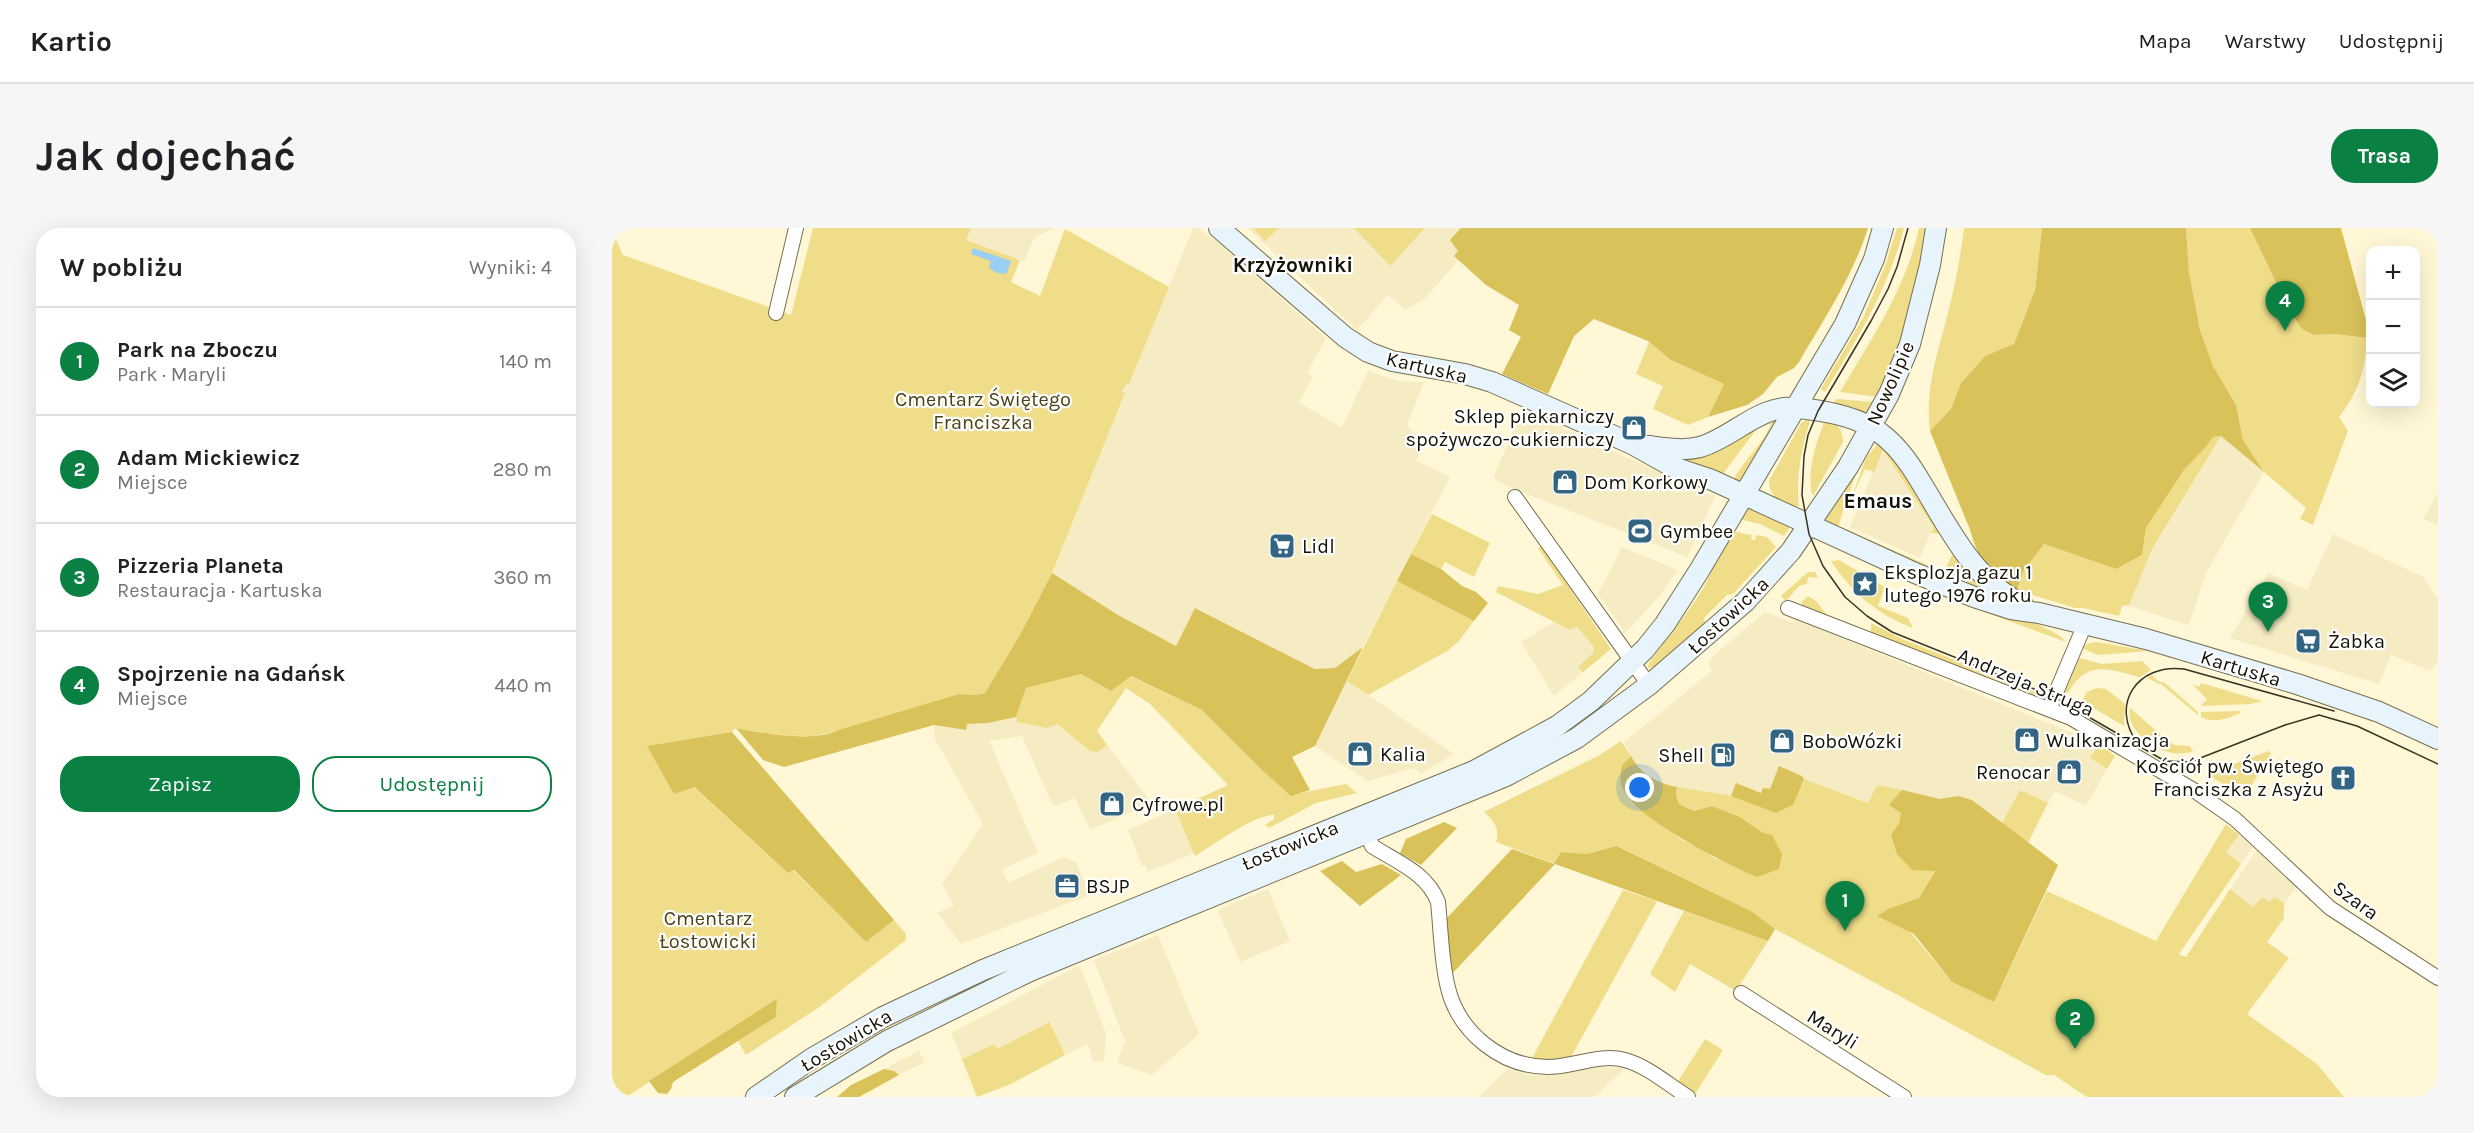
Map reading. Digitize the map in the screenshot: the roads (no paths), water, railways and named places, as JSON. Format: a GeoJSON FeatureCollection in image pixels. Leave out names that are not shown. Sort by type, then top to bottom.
{"type":"FeatureCollection","features":[{"type":"Feature","properties":{"kind":"main road","name":"Kartuska"},"geometry":{"type":"LineString","coordinates":[[1219,228],[1346,337],[1368,352],[1392,361],[1464,374],[1492,382],[1632,444],[1672,467],[1712,480],[1974,597],[2011,609],[2039,613],[2156,642],[2339,697],[2379,712],[2438,739]]}},
{"type":"Feature","properties":{"kind":"main road"},"geometry":{"type":"LineString","coordinates":[[1743,495],[1797,408],[1845,324],[1874,259],[1883,228]]}},
{"type":"Feature","properties":{"kind":"main road","name":"Nowolipie"},"geometry":{"type":"LineString","coordinates":[[1810,525],[1889,394],[1910,344],[1930,265],[1936,228]]}},
{"type":"Feature","properties":{"kind":"main road","name":"Kartuska"},"geometry":{"type":"LineString","coordinates":[[1632,444],[1692,449],[1711,443],[1751,418],[1768,412],[1797,408],[1839,415],[1871,427],[1891,441],[1909,463],[1977,570],[1999,591],[2039,613]]}},
{"type":"Feature","properties":{"kind":"main road","name":"Łostowicka"},"geometry":{"type":"LineString","coordinates":[[766,1094],[812,1059],[906,1005],[993,966],[1474,771],[1521,748],[1557,726],[1591,701],[1632,663],[1665,624],[1743,495]]}},
{"type":"Feature","properties":{"kind":"main road","name":"Łostowicka"},"geometry":{"type":"LineString","coordinates":[[795,1097],[910,1028],[1030,971],[1506,776],[1577,738],[1649,685],[1745,602],[1769,578],[1810,525]]}},
{"type":"Feature","properties":{"kind":"street"},"geometry":{"type":"LineString","coordinates":[[776,313],[796,228]]}},
{"type":"Feature","properties":{"kind":"street"},"geometry":{"type":"LineString","coordinates":[[1515,497],[1649,685]]}},
{"type":"Feature","properties":{"kind":"street","name":"Andrzeja Struga"},"geometry":{"type":"LineString","coordinates":[[1788,608],[2071,718],[2195,792],[2235,819],[2261,843]]}},
{"type":"Feature","properties":{"kind":"street"},"geometry":{"type":"LineString","coordinates":[[2049,709],[2085,624]]}},
{"type":"Feature","properties":{"kind":"street"},"geometry":{"type":"LineString","coordinates":[[1372,812],[1369,832],[1372,846],[1419,874],[1434,892],[1438,902],[1450,995],[1466,1026],[1485,1045],[1509,1060],[1540,1067],[1611,1058],[1628,1061],[1688,1097]]}},
{"type":"Feature","properties":{"kind":"street","name":"Szara"},"geometry":{"type":"LineString","coordinates":[[2261,843],[2330,908],[2438,978]]}},
{"type":"Feature","properties":{"kind":"street","name":"Maryli"},"geometry":{"type":"LineString","coordinates":[[1741,993],[1904,1097]]}},
{"type":"Feature","properties":{"kind":"water"},"geometry":{"type":"Polygon","coordinates":[[[973,248],[1011,261],[1007,273],[993,270],[989,267],[991,261],[971,254],[973,248]]]}},
{"type":"Feature","properties":{"kind":"tram line"},"geometry":{"type":"LineString","coordinates":[[1908,228],[1888,289],[1818,411],[1808,435],[1804,456],[1802,495],[1809,534],[1823,566],[1845,597],[1867,616],[1892,632],[2054,697],[2165,761],[2190,762],[2285,725],[2319,715],[2357,726],[2438,764]]}},
{"type":"Feature","properties":{"kind":"tram line"},"geometry":{"type":"LineString","coordinates":[[2138,744],[2126,715],[2127,702],[2132,690],[2141,680],[2167,669],[2184,669],[2334,711]]}},
{"type":"Feature","properties":{"kind":"place","name":"Spojrzenie na Gdańsk"},"geometry":{"type":"Point","coordinates":[2285,331]}},
{"type":"Feature","properties":{"kind":"place","name":"Sklep piekarniczy spożywczo-cukierniczy"},"geometry":{"type":"Point","coordinates":[1634,428]}},
{"type":"Feature","properties":{"kind":"place","name":"Dom Korkowy"},"geometry":{"type":"Point","coordinates":[1565,482]}},
{"type":"Feature","properties":{"kind":"place","name":"Gymbee"},"geometry":{"type":"Point","coordinates":[1640,531]}},
{"type":"Feature","properties":{"kind":"place","name":"Lidl"},"geometry":{"type":"Point","coordinates":[1282,546]}},
{"type":"Feature","properties":{"kind":"place","name":"Eksplozja gazu 1 lutego 1976 roku"},"geometry":{"type":"Point","coordinates":[1865,584]}},
{"type":"Feature","properties":{"kind":"place","name":"Pizzeria Planeta"},"geometry":{"type":"Point","coordinates":[2268,632]}},
{"type":"Feature","properties":{"kind":"place","name":"Żabka"},"geometry":{"type":"Point","coordinates":[2308,641]}},
{"type":"Feature","properties":{"kind":"place","name":"Wulkanizacja"},"geometry":{"type":"Point","coordinates":[2027,740]}},
{"type":"Feature","properties":{"kind":"place","name":"BoboWózki"},"geometry":{"type":"Point","coordinates":[1782,741]}},
{"type":"Feature","properties":{"kind":"place","name":"Kalia"},"geometry":{"type":"Point","coordinates":[1360,754]}},
{"type":"Feature","properties":{"kind":"place","name":"Shell"},"geometry":{"type":"Point","coordinates":[1723,755]}},
{"type":"Feature","properties":{"kind":"place","name":"Renocar"},"geometry":{"type":"Point","coordinates":[2069,772]}},
{"type":"Feature","properties":{"kind":"place","name":"Kościół pw. Świętego Franciszka z Asyżu"},"geometry":{"type":"Point","coordinates":[2343,778]}},
{"type":"Feature","properties":{"kind":"place","name":"Cyfrowe.pl"},"geometry":{"type":"Point","coordinates":[1112,804]}},
{"type":"Feature","properties":{"kind":"place","name":"BSJP"},"geometry":{"type":"Point","coordinates":[1067,886]}},
{"type":"Feature","properties":{"kind":"place","name":"Park na Zboczu"},"geometry":{"type":"Point","coordinates":[1845,931]}},
{"type":"Feature","properties":{"kind":"place","name":"Adam Mickiewicz"},"geometry":{"type":"Point","coordinates":[2075,1049]}},
{"type":"Feature","properties":{"kind":"district","name":"Krzyżowniki"},"geometry":{"type":"Point","coordinates":[1293,265]}},
{"type":"Feature","properties":{"kind":"district","name":"Emaus"},"geometry":{"type":"Point","coordinates":[1878,501]}},
{"type":"Feature","properties":{"kind":"park label","name":"Cmentarz Świętego Franciszka"},"geometry":{"type":"Point","coordinates":[983,410]}},
{"type":"Feature","properties":{"kind":"park label","name":"Cmentarz Łostowicki"},"geometry":{"type":"Point","coordinates":[708,930]}}]}
